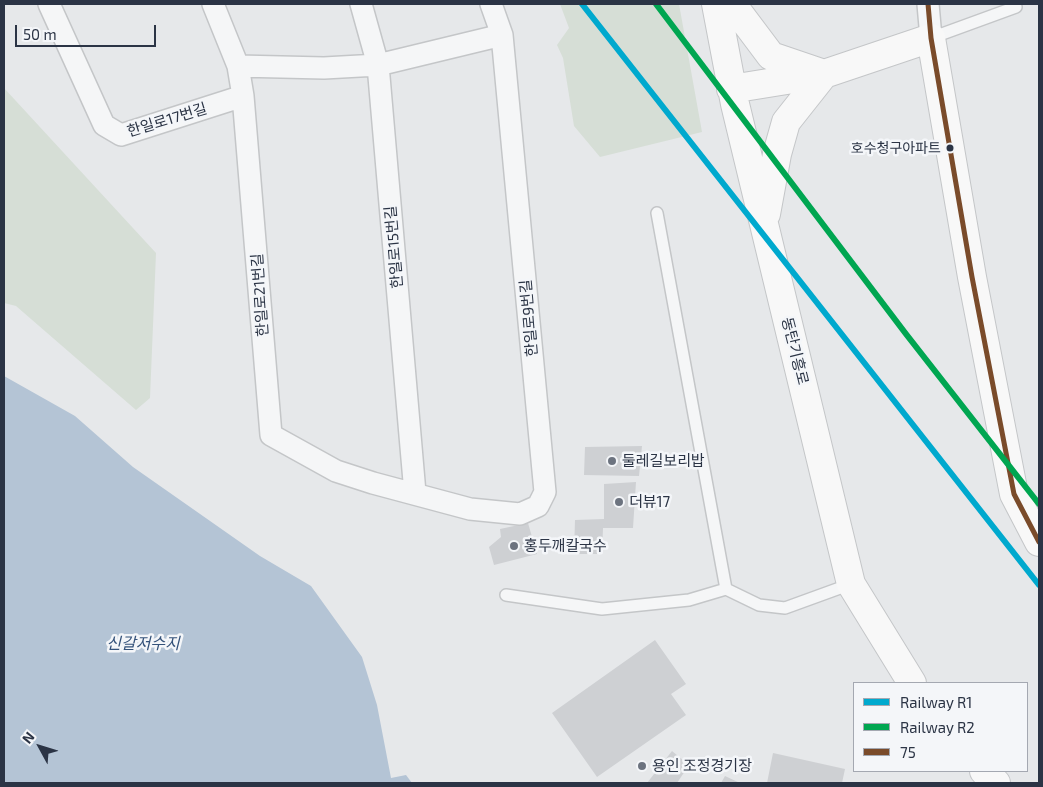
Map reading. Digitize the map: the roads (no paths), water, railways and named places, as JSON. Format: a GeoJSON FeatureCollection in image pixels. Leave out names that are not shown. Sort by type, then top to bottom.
{"type":"FeatureCollection","features":[{"type":"Feature","properties":{"kind":"main road","name":"동탄기흥로"},"geometry":{"type":"LineString","coordinates":[[716,4],[732,88],[851,584],[911,682]]}},
{"type":"Feature","properties":{"kind":"main road"},"geometry":{"type":"LineString","coordinates":[[732,4],[771,56],[824,74]]}},
{"type":"Feature","properties":{"kind":"main road"},"geometry":{"type":"LineString","coordinates":[[732,88],[824,74],[931,38],[970,267],[1014,494],[1039,542]]}},
{"type":"Feature","properties":{"kind":"main road"},"geometry":{"type":"LineString","coordinates":[[764,223],[777,154],[786,122],[824,74]]}},
{"type":"Feature","properties":{"kind":"main road"},"geometry":{"type":"LineString","coordinates":[[985,772],[996,783]]}},
{"type":"Feature","properties":{"kind":"street","name":"한일로17번길"},"geometry":{"type":"LineString","coordinates":[[49,4],[104,124],[121,135],[243,96]]}},
{"type":"Feature","properties":{"kind":"street","name":"한일로21번길"},"geometry":{"type":"LineString","coordinates":[[213,4],[238,66],[243,96],[271,435],[336,471],[373,483],[415,493]]}},
{"type":"Feature","properties":{"kind":"street","name":"한일로15번길"},"geometry":{"type":"LineString","coordinates":[[361,4],[378,65],[415,493]]}},
{"type":"Feature","properties":{"kind":"street","name":"한일로9번길"},"geometry":{"type":"LineString","coordinates":[[415,493],[470,509],[520,514],[538,506],[546,492],[502,35],[491,4]]}},
{"type":"Feature","properties":{"kind":"street"},"geometry":{"type":"LineString","coordinates":[[928,4],[931,38]]}},
{"type":"Feature","properties":{"kind":"street"},"geometry":{"type":"LineString","coordinates":[[238,66],[324,68],[378,65],[502,35]]}},
{"type":"Feature","properties":{"kind":"lane"},"geometry":{"type":"LineString","coordinates":[[931,38],[1016,7]]}},
{"type":"Feature","properties":{"kind":"lane"},"geometry":{"type":"LineString","coordinates":[[658,213],[726,589]]}},
{"type":"Feature","properties":{"kind":"lane"},"geometry":{"type":"LineString","coordinates":[[506,595],[602,609],[689,600],[726,589],[759,605],[786,608],[851,584]]}},
{"type":"Feature","properties":{"kind":"water","name":"신갈저수지"},"geometry":{"type":"Polygon","coordinates":[[[4,376],[75,416],[133,467],[260,556],[311,586],[362,657],[377,705],[391,778],[406,775],[412,783],[4,783],[4,376]]]}},
{"type":"Feature","properties":{"kind":"rail line","name":"R1"},"geometry":{"type":"LineString","coordinates":[[582,4],[1039,585]]}},
{"type":"Feature","properties":{"kind":"rail line","name":"R2"},"geometry":{"type":"LineString","coordinates":[[656,4],[906,334],[1039,504]]}},
{"type":"Feature","properties":{"kind":"place","name":"호수청구아파트"},"geometry":{"type":"Point","coordinates":[950,148]}},
{"type":"Feature","properties":{"kind":"place","name":"둘레길보리밥"},"geometry":{"type":"Point","coordinates":[612,461]}},
{"type":"Feature","properties":{"kind":"place","name":"더뷰17"},"geometry":{"type":"Point","coordinates":[619,502]}},
{"type":"Feature","properties":{"kind":"place","name":"홍두깨칼국수"},"geometry":{"type":"Point","coordinates":[514,546]}},
{"type":"Feature","properties":{"kind":"place","name":"용인 조정경기장"},"geometry":{"type":"Point","coordinates":[642,766]}}]}
